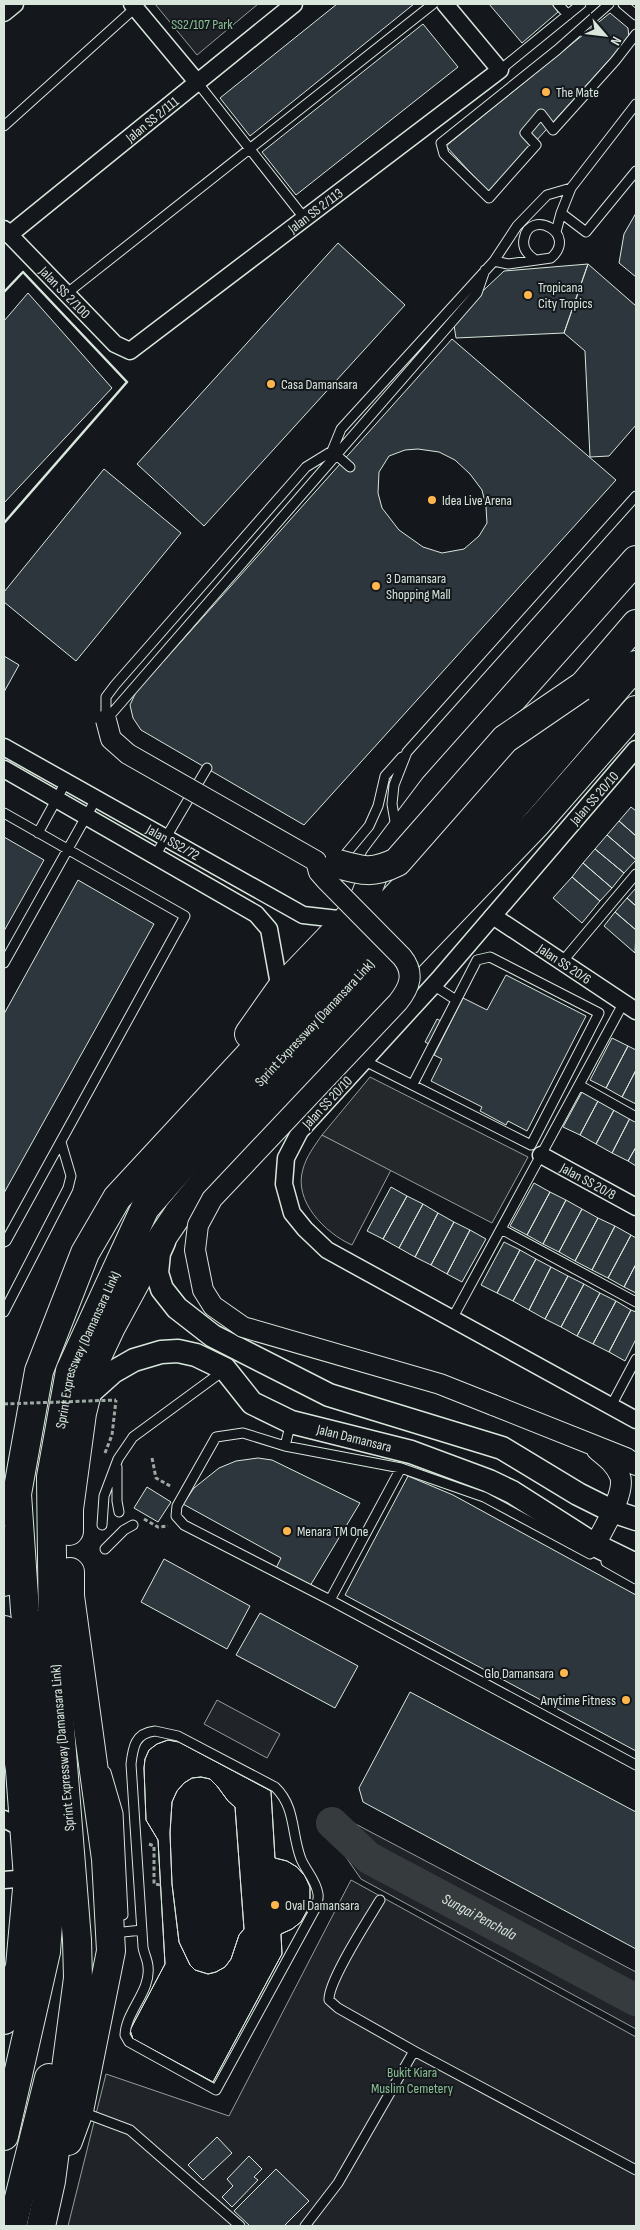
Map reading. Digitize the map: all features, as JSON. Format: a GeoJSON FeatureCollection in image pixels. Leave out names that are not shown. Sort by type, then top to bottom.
{"type":"FeatureCollection","features":[{"type":"Feature","properties":{"kind":"highway"},"geometry":{"type":"LineString","coordinates":[[234,1072],[239,1048],[280,990],[347,920],[365,897],[379,860],[434,787],[636,560]]}},
{"type":"Feature","properties":{"kind":"highway","name":"Sprint Expressway (Damansara Link)"},"geometry":{"type":"LineString","coordinates":[[41,2226],[51,2181],[78,1978],[77,1940],[53,1640],[51,1477],[70,1371],[145,1208],[483,822],[581,687],[636,624]]}},
{"type":"Feature","properties":{"kind":"highway","name":"Sprint Expressway (Damansara Link)"},"geometry":{"type":"LineString","coordinates":[[4,2136],[46,1952],[51,1884],[48,1800],[26,1611],[17,1494],[39,1370],[85,1253],[117,1198],[234,1072],[636,665]]}},
{"type":"Feature","properties":{"kind":"highway"},"geometry":{"type":"LineString","coordinates":[[327,862],[363,871],[383,869],[397,862],[505,739],[581,687]]}},
{"type":"Feature","properties":{"kind":"highway"},"geometry":{"type":"LineString","coordinates":[[51,2181],[79,2111],[111,1952],[106,1859],[90,1730],[70,1596],[69,1509],[84,1398],[95,1362],[111,1327],[150,1257],[178,1214],[239,1140],[374,993],[530,830],[636,710]]}},
{"type":"Feature","properties":{"kind":"highway"},"geometry":{"type":"LineString","coordinates":[[4,1582],[17,1494]]}},
{"type":"Feature","properties":{"kind":"highway"},"geometry":{"type":"LineString","coordinates":[[4,1630],[7,1704],[20,1770],[14,1824],[20,1966],[4,2020]]}},
{"type":"Feature","properties":{"kind":"highway"},"geometry":{"type":"LineString","coordinates":[[12,2226],[63,2026],[77,1940]]}},
{"type":"Feature","properties":{"kind":"main road"},"geometry":{"type":"LineString","coordinates":[[178,1214],[159,1253],[157,1273],[162,1289],[178,1308],[212,1336],[329,1395],[502,1448],[578,1494],[612,1511],[636,1519]]}},
{"type":"Feature","properties":{"kind":"main road","name":"Jalan Damansara"},"geometry":{"type":"LineString","coordinates":[[84,1398],[113,1372],[127,1364],[161,1352],[178,1351],[196,1355],[225,1369],[252,1402],[291,1422],[412,1452],[488,1481],[512,1492],[595,1545],[636,1566]]}},
{"type":"Feature","properties":{"kind":"main road"},"geometry":{"type":"LineString","coordinates":[[225,1369],[238,1368],[251,1371],[272,1382],[300,1392],[329,1395]]}},
{"type":"Feature","properties":{"kind":"street"},"geometry":{"type":"LineString","coordinates":[[4,13],[15,4]]}},
{"type":"Feature","properties":{"kind":"street","name":"Jalan SS 2/111"},"geometry":{"type":"LineString","coordinates":[[7,232],[294,4]]}},
{"type":"Feature","properties":{"kind":"street"},"geometry":{"type":"LineString","coordinates":[[445,4],[500,70]]}},
{"type":"Feature","properties":{"kind":"street"},"geometry":{"type":"LineString","coordinates":[[134,6],[198,82]]}},
{"type":"Feature","properties":{"kind":"street","name":"Jalan SS 2/113"},"geometry":{"type":"LineString","coordinates":[[130,350],[500,70]]}},
{"type":"Feature","properties":{"kind":"street","name":"Jalan SS 2/100"},"geometry":{"type":"LineString","coordinates":[[7,232],[115,344],[130,350]]}},
{"type":"Feature","properties":{"kind":"street"},"geometry":{"type":"LineString","coordinates":[[106,720],[112,739],[128,754],[327,862],[319,872],[402,957],[409,969],[410,984],[398,1002],[212,1199],[198,1225],[194,1250],[203,1290],[213,1306],[243,1327],[440,1384],[626,1458],[636,1465]]}},
{"type":"Feature","properties":{"kind":"street","name":"Jalan SS2/72"},"geometry":{"type":"LineString","coordinates":[[4,747],[304,915],[347,920]]}},
{"type":"Feature","properties":{"kind":"street","name":"Jalan SS 20/10"},"geometry":{"type":"LineString","coordinates":[[636,749],[433,985],[300,1131],[286,1158],[284,1184],[292,1213],[305,1229],[328,1250],[636,1420]]}},
{"type":"Feature","properties":{"kind":"street","name":"Jalan SS2/72"},"geometry":{"type":"LineString","coordinates":[[4,770],[256,914],[269,929],[280,990]]}},
{"type":"Feature","properties":{"kind":"street","name":"Jalan SS 20/6"},"geometry":{"type":"LineString","coordinates":[[493,916],[562,962],[632,1005]]}},
{"type":"Feature","properties":{"kind":"street"},"geometry":{"type":"LineString","coordinates":[[374,993],[400,1022]]}},
{"type":"Feature","properties":{"kind":"street","name":"Jalan SS 20/8"},"geometry":{"type":"LineString","coordinates":[[541,1155],[636,1207]]}},
{"type":"Feature","properties":{"kind":"street"},"geometry":{"type":"LineString","coordinates":[[590,1444],[613,1463],[621,1478],[621,1488],[595,1545]]}},
{"type":"Feature","properties":{"kind":"lane"},"geometry":{"type":"LineString","coordinates":[[66,294],[433,4]]}},
{"type":"Feature","properties":{"kind":"lane"},"geometry":{"type":"LineString","coordinates":[[558,4],[568,15]]}},
{"type":"Feature","properties":{"kind":"lane"},"geometry":{"type":"LineString","coordinates":[[500,70],[581,4]]}},
{"type":"Feature","properties":{"kind":"lane"},"geometry":{"type":"LineString","coordinates":[[609,4],[557,50],[441,143],[444,154],[489,198],[536,145],[524,133],[541,114],[553,130],[615,61],[636,34]]}},
{"type":"Feature","properties":{"kind":"lane"},"geometry":{"type":"LineString","coordinates":[[623,4],[636,16]]}},
{"type":"Feature","properties":{"kind":"lane"},"geometry":{"type":"LineString","coordinates":[[4,126],[134,6]]}},
{"type":"Feature","properties":{"kind":"lane"},"geometry":{"type":"LineString","coordinates":[[198,82],[305,219]]}},
{"type":"Feature","properties":{"kind":"lane"},"geometry":{"type":"LineString","coordinates":[[556,232],[571,188],[636,104]]}},
{"type":"Feature","properties":{"kind":"lane"},"geometry":{"type":"LineString","coordinates":[[561,213],[586,232],[636,171]]}},
{"type":"Feature","properties":{"kind":"lane"},"geometry":{"type":"LineString","coordinates":[[106,720],[106,696],[115,685],[306,467],[332,451],[341,429],[494,261],[517,226],[547,194],[571,188]]}},
{"type":"Feature","properties":{"kind":"lane"},"geometry":{"type":"LineString","coordinates":[[534,259],[525,251],[526,234],[535,226],[547,225],[561,213]]}},
{"type":"Feature","properties":{"kind":"lane"},"geometry":{"type":"LineString","coordinates":[[494,261],[508,264],[534,259],[546,260],[555,254],[560,243],[556,232],[547,225]]}},
{"type":"Feature","properties":{"kind":"lane"},"geometry":{"type":"LineString","coordinates":[[106,720],[477,293],[485,270]]}},
{"type":"Feature","properties":{"kind":"lane"},"geometry":{"type":"LineString","coordinates":[[332,451],[350,467]]}},
{"type":"Feature","properties":{"kind":"lane"},"geometry":{"type":"LineString","coordinates":[[327,862],[369,826],[378,806],[385,776],[636,496]]}},
{"type":"Feature","properties":{"kind":"lane"},"geometry":{"type":"LineString","coordinates":[[397,835],[392,804],[394,785],[407,752]]}},
{"type":"Feature","properties":{"kind":"lane"},"geometry":{"type":"LineString","coordinates":[[155,856],[208,768]]}},
{"type":"Feature","properties":{"kind":"lane"},"geometry":{"type":"LineString","coordinates":[[38,833],[66,782]]}},
{"type":"Feature","properties":{"kind":"lane"},"geometry":{"type":"LineString","coordinates":[[4,964],[96,799]]}},
{"type":"Feature","properties":{"kind":"lane"},"geometry":{"type":"LineString","coordinates":[[4,813],[185,916],[4,1242]]}},
{"type":"Feature","properties":{"kind":"lane"},"geometry":{"type":"LineString","coordinates":[[562,962],[636,874]]}},
{"type":"Feature","properties":{"kind":"lane"},"geometry":{"type":"LineString","coordinates":[[365,1061],[530,1145],[599,1014],[490,957],[477,960],[413,1084]]}},
{"type":"Feature","properties":{"kind":"lane"},"geometry":{"type":"LineString","coordinates":[[433,985],[456,1000]]}},
{"type":"Feature","properties":{"kind":"lane"},"geometry":{"type":"LineString","coordinates":[[452,1318],[579,1085],[632,1005]]}},
{"type":"Feature","properties":{"kind":"lane"},"geometry":{"type":"LineString","coordinates":[[579,1085],[636,1116]]}},
{"type":"Feature","properties":{"kind":"lane"},"geometry":{"type":"LineString","coordinates":[[4,1312],[68,1188],[71,1176],[61,1142]]}},
{"type":"Feature","properties":{"kind":"lane"},"geometry":{"type":"LineString","coordinates":[[501,1229],[636,1302]]}},
{"type":"Feature","properties":{"kind":"lane"},"geometry":{"type":"LineString","coordinates":[[611,1406],[636,1359]]}},
{"type":"Feature","properties":{"kind":"lane"},"geometry":{"type":"LineString","coordinates":[[102,1525],[104,1496],[118,1459],[133,1437],[225,1369]]}},
{"type":"Feature","properties":{"kind":"lane"},"geometry":{"type":"LineString","coordinates":[[285,1446],[291,1422]]}},
{"type":"Feature","properties":{"kind":"lane"},"geometry":{"type":"LineString","coordinates":[[636,1578],[484,1498],[401,1468],[285,1446],[243,1433],[216,1437],[177,1506],[176,1516],[184,1525],[330,1600],[636,1765]]}},
{"type":"Feature","properties":{"kind":"lane"},"geometry":{"type":"LineString","coordinates":[[118,1459],[117,1501],[119,1512]]}},
{"type":"Feature","properties":{"kind":"lane"},"geometry":{"type":"LineString","coordinates":[[330,1600],[401,1468]]}},
{"type":"Feature","properties":{"kind":"lane"},"geometry":{"type":"LineString","coordinates":[[105,1549],[124,1530],[133,1525]]}},
{"type":"Feature","properties":{"kind":"lane"},"geometry":{"type":"LineString","coordinates":[[90,1730],[108,1777],[118,1813],[123,1941]]}},
{"type":"Feature","properties":{"kind":"lane"},"geometry":{"type":"LineString","coordinates":[[146,1732],[166,1732],[178,1736],[275,1787],[282,1794],[288,1802],[301,1859],[315,1882],[319,1896],[316,1909],[216,2090],[128,2042],[125,2035],[125,2025],[144,1987],[148,1974],[142,1930],[131,1764],[133,1748],[138,1738],[146,1732]]}},
{"type":"Feature","properties":{"kind":"lane"},"geometry":{"type":"LineString","coordinates":[[120,1838],[136,1836]]}},
{"type":"Feature","properties":{"kind":"lane"},"geometry":{"type":"LineString","coordinates":[[380,1900],[339,1972],[328,1994],[329,2000],[338,2008],[414,2051],[636,2170]]}},
{"type":"Feature","properties":{"kind":"lane"},"geometry":{"type":"LineString","coordinates":[[123,1932],[142,1930]]}},
{"type":"Feature","properties":{"kind":"lane"},"geometry":{"type":"LineString","coordinates":[[93,2043],[116,1976]]}},
{"type":"Feature","properties":{"kind":"lane"},"geometry":{"type":"LineString","coordinates":[[305,2226],[338,2183],[414,2051]]}},
{"type":"Feature","properties":{"kind":"lane"},"geometry":{"type":"LineString","coordinates":[[79,2111],[130,2130],[240,2226]]}},
{"type":"Feature","properties":{"kind":"path"},"geometry":{"type":"LineString","coordinates":[[4,1404],[116,1400],[112,1435],[102,1458]]}},
{"type":"Feature","properties":{"kind":"path"},"geometry":{"type":"LineString","coordinates":[[152,1458],[156,1478],[184,1494]]}},
{"type":"Feature","properties":{"kind":"path"},"geometry":{"type":"LineString","coordinates":[[142,1518],[158,1527],[184,1525]]}},
{"type":"Feature","properties":{"kind":"green space","name":"SS2/107 Park"},"geometry":{"type":"Polygon","coordinates":[[[155,4],[258,4],[197,55],[155,4]]]}},
{"type":"Feature","properties":{"kind":"green space"},"geometry":{"type":"Polygon","coordinates":[[[322,1135],[391,1170],[352,1245],[332,1233],[322,1224],[307,1204],[303,1193],[301,1181],[304,1165],[322,1135]]]}},
{"type":"Feature","properties":{"kind":"green space"},"geometry":{"type":"Polygon","coordinates":[[[217,1700],[280,1734],[267,1758],[204,1724],[217,1700]]]}},
{"type":"Feature","properties":{"kind":"green space"},"geometry":{"type":"Polygon","coordinates":[[[348,1820],[636,1972],[636,2029],[361,1879],[337,1844],[348,1820]]]}},
{"type":"Feature","properties":{"kind":"green space","name":"Bukit Kiara Muslim Cemetery"},"geometry":{"type":"Polygon","coordinates":[[[351,1880],[636,2037],[636,2226],[68,2226],[106,2074],[229,2116],[351,1880]]]}},
{"type":"Feature","properties":{"kind":"shaded area"},"geometry":{"type":"Polygon","coordinates":[[[370,1077],[528,1157],[492,1223],[322,1135],[370,1077]]]}},
{"type":"Feature","properties":{"kind":"building"},"geometry":{"type":"Polygon","coordinates":[[[337,4],[414,4],[250,136],[220,98],[337,4]]]}},
{"type":"Feature","properties":{"kind":"building"},"geometry":{"type":"Polygon","coordinates":[[[489,4],[552,4],[558,12],[522,43],[489,4]]]}},
{"type":"Feature","properties":{"kind":"building","name":"The Mate"},"geometry":{"type":"Polygon","coordinates":[[[610,13],[628,28],[629,38],[489,193],[446,146],[610,13]]]}},
{"type":"Feature","properties":{"kind":"building"},"geometry":{"type":"Polygon","coordinates":[[[423,24],[458,67],[296,195],[262,152],[423,24]]]}},
{"type":"Feature","properties":{"kind":"building"},"geometry":{"type":"Polygon","coordinates":[[[636,213],[636,277],[619,263],[624,234],[636,213]]]}},
{"type":"Feature","properties":{"kind":"building","name":"Casa Damansara"},"geometry":{"type":"Polygon","coordinates":[[[338,243],[405,305],[204,526],[137,464],[338,243]]]}},
{"type":"Feature","properties":{"kind":"building"},"geometry":{"type":"Polygon","coordinates":[[[588,264],[636,306],[636,425],[609,456],[590,457],[585,351],[564,333],[588,264]]]}},
{"type":"Feature","properties":{"kind":"building","name":"Tropicana City Tropics"},"geometry":{"type":"Polygon","coordinates":[[[588,264],[564,333],[456,338],[453,319],[504,271],[588,264]]]}},
{"type":"Feature","properties":{"kind":"building"},"geometry":{"type":"Polygon","coordinates":[[[28,293],[112,388],[4,503],[4,321],[28,293]]]}},
{"type":"Feature","properties":{"kind":"building","name":"3 Damansara Shopping Mall"},"geometry":{"type":"Polygon","coordinates":[[[452,339],[616,480],[304,825],[141,730],[133,718],[130,705],[136,692],[452,339]]]}},
{"type":"Feature","properties":{"kind":"building","name":"Idea Live Arena"},"geometry":{"type":"Polygon","coordinates":[[[418,449],[439,452],[455,460],[470,474],[482,490],[487,523],[479,536],[464,549],[442,553],[423,547],[399,530],[382,508],[378,493],[379,472],[389,456],[405,450],[418,449]]]}},
{"type":"Feature","properties":{"kind":"building"},"geometry":{"type":"Polygon","coordinates":[[[104,469],[181,533],[76,661],[4,602],[4,592],[104,469]]]}},
{"type":"Feature","properties":{"kind":"building"},"geometry":{"type":"Polygon","coordinates":[[[4,656],[19,665],[4,692],[4,656]]]}},
{"type":"Feature","properties":{"kind":"building"},"geometry":{"type":"Polygon","coordinates":[[[631,807],[636,811],[636,836],[619,821],[631,807]]]}},
{"type":"Feature","properties":{"kind":"building"},"geometry":{"type":"Polygon","coordinates":[[[619,821],[636,836],[636,860],[607,835],[619,821]]]}},
{"type":"Feature","properties":{"kind":"building"},"geometry":{"type":"Polygon","coordinates":[[[607,835],[636,860],[624,873],[595,849],[607,835]]]}},
{"type":"Feature","properties":{"kind":"building"},"geometry":{"type":"Polygon","coordinates":[[[4,837],[44,860],[4,931],[4,837]]]}},
{"type":"Feature","properties":{"kind":"building"},"geometry":{"type":"Polygon","coordinates":[[[595,849],[624,873],[612,888],[583,863],[595,849]]]}},
{"type":"Feature","properties":{"kind":"building"},"geometry":{"type":"Polygon","coordinates":[[[583,863],[612,888],[600,901],[572,877],[583,863]]]}},
{"type":"Feature","properties":{"kind":"building"},"geometry":{"type":"Polygon","coordinates":[[[572,877],[600,901],[582,923],[553,898],[572,877]]]}},
{"type":"Feature","properties":{"kind":"building"},"geometry":{"type":"Polygon","coordinates":[[[78,880],[154,924],[4,1193],[4,1014],[78,880]]]}},
{"type":"Feature","properties":{"kind":"building"},"geometry":{"type":"Polygon","coordinates":[[[636,888],[636,906],[627,898],[636,888]]]}},
{"type":"Feature","properties":{"kind":"building"},"geometry":{"type":"Polygon","coordinates":[[[627,898],[636,906],[636,930],[615,912],[627,898]]]}},
{"type":"Feature","properties":{"kind":"building"},"geometry":{"type":"Polygon","coordinates":[[[615,912],[636,930],[635,953],[604,926],[615,912]]]}},
{"type":"Feature","properties":{"kind":"building"},"geometry":{"type":"Polygon","coordinates":[[[506,975],[586,1016],[527,1131],[508,1121],[506,1125],[480,1111],[482,1107],[431,1081],[442,1059],[434,1055],[463,998],[487,1010],[506,975]]]}},
{"type":"Feature","properties":{"kind":"building"},"geometry":{"type":"Polygon","coordinates":[[[437,1019],[449,1025],[437,1048],[425,1042],[437,1019]]]}},
{"type":"Feature","properties":{"kind":"building"},"geometry":{"type":"Polygon","coordinates":[[[612,1038],[628,1046],[606,1088],[590,1080],[612,1038]]]}},
{"type":"Feature","properties":{"kind":"building"},"geometry":{"type":"Polygon","coordinates":[[[628,1046],[636,1050],[636,1070],[622,1097],[606,1088],[628,1046]]]}},
{"type":"Feature","properties":{"kind":"building"},"geometry":{"type":"Polygon","coordinates":[[[636,1070],[636,1104],[622,1097],[636,1070]]]}},
{"type":"Feature","properties":{"kind":"building"},"geometry":{"type":"Polygon","coordinates":[[[582,1092],[598,1101],[580,1135],[563,1127],[582,1092]]]}},
{"type":"Feature","properties":{"kind":"building"},"geometry":{"type":"Polygon","coordinates":[[[598,1101],[614,1110],[596,1144],[580,1135],[598,1101]]]}},
{"type":"Feature","properties":{"kind":"building"},"geometry":{"type":"Polygon","coordinates":[[[614,1110],[630,1118],[612,1153],[596,1144],[614,1110]]]}},
{"type":"Feature","properties":{"kind":"building"},"geometry":{"type":"Polygon","coordinates":[[[630,1118],[636,1121],[636,1147],[628,1161],[612,1153],[630,1118]]]}},
{"type":"Feature","properties":{"kind":"building"},"geometry":{"type":"Polygon","coordinates":[[[636,1147],[636,1166],[628,1161],[636,1147]]]}},
{"type":"Feature","properties":{"kind":"building"},"geometry":{"type":"Polygon","coordinates":[[[534,1183],[550,1192],[527,1235],[510,1226],[534,1183]]]}},
{"type":"Feature","properties":{"kind":"building"},"geometry":{"type":"Polygon","coordinates":[[[391,1187],[407,1196],[383,1239],[367,1231],[391,1187]]]}},
{"type":"Feature","properties":{"kind":"building"},"geometry":{"type":"Polygon","coordinates":[[[550,1192],[566,1200],[543,1244],[527,1235],[550,1192]]]}},
{"type":"Feature","properties":{"kind":"building"},"geometry":{"type":"Polygon","coordinates":[[[407,1196],[423,1204],[399,1248],[383,1239],[407,1196]]]}},
{"type":"Feature","properties":{"kind":"building"},"geometry":{"type":"Polygon","coordinates":[[[566,1200],[582,1209],[559,1252],[543,1244],[566,1200]]]}},
{"type":"Feature","properties":{"kind":"building"},"geometry":{"type":"Polygon","coordinates":[[[423,1204],[438,1213],[415,1257],[399,1248],[423,1204]]]}},
{"type":"Feature","properties":{"kind":"building"},"geometry":{"type":"Polygon","coordinates":[[[582,1209],[598,1218],[575,1261],[559,1252],[582,1209]]]}},
{"type":"Feature","properties":{"kind":"building"},"geometry":{"type":"Polygon","coordinates":[[[438,1213],[454,1222],[431,1265],[415,1257],[438,1213]]]}},
{"type":"Feature","properties":{"kind":"building"},"geometry":{"type":"Polygon","coordinates":[[[598,1218],[615,1226],[592,1270],[575,1261],[598,1218]]]}},
{"type":"Feature","properties":{"kind":"building"},"geometry":{"type":"Polygon","coordinates":[[[454,1222],[470,1230],[447,1274],[431,1265],[454,1222]]]}},
{"type":"Feature","properties":{"kind":"building"},"geometry":{"type":"Polygon","coordinates":[[[615,1226],[631,1235],[608,1278],[592,1270],[615,1226]]]}},
{"type":"Feature","properties":{"kind":"building"},"geometry":{"type":"Polygon","coordinates":[[[470,1230],[486,1239],[462,1282],[447,1274],[470,1230]]]}},
{"type":"Feature","properties":{"kind":"building"},"geometry":{"type":"Polygon","coordinates":[[[631,1235],[636,1238],[636,1264],[624,1287],[608,1278],[631,1235]]]}},
{"type":"Feature","properties":{"kind":"building"},"geometry":{"type":"Polygon","coordinates":[[[504,1242],[520,1250],[497,1293],[481,1285],[504,1242]]]}},
{"type":"Feature","properties":{"kind":"building"},"geometry":{"type":"Polygon","coordinates":[[[520,1250],[536,1259],[513,1301],[497,1293],[520,1250]]]}},
{"type":"Feature","properties":{"kind":"building"},"geometry":{"type":"Polygon","coordinates":[[[536,1259],[551,1267],[529,1310],[513,1301],[536,1259]]]}},
{"type":"Feature","properties":{"kind":"building"},"geometry":{"type":"Polygon","coordinates":[[[636,1264],[636,1293],[624,1287],[636,1264]]]}},
{"type":"Feature","properties":{"kind":"building"},"geometry":{"type":"Polygon","coordinates":[[[551,1267],[568,1276],[545,1319],[529,1310],[551,1267]]]}},
{"type":"Feature","properties":{"kind":"building"},"geometry":{"type":"Polygon","coordinates":[[[568,1276],[584,1284],[561,1327],[545,1319],[568,1276]]]}},
{"type":"Feature","properties":{"kind":"building"},"geometry":{"type":"Polygon","coordinates":[[[584,1284],[600,1293],[577,1336],[561,1327],[584,1284]]]}},
{"type":"Feature","properties":{"kind":"building"},"geometry":{"type":"Polygon","coordinates":[[[600,1293],[616,1301],[593,1344],[577,1336],[600,1293]]]}},
{"type":"Feature","properties":{"kind":"building"},"geometry":{"type":"Polygon","coordinates":[[[616,1301],[631,1310],[609,1352],[593,1344],[616,1301]]]}},
{"type":"Feature","properties":{"kind":"building"},"geometry":{"type":"Polygon","coordinates":[[[631,1310],[636,1312],[636,1339],[625,1361],[609,1352],[631,1310]]]}},
{"type":"Feature","properties":{"kind":"building","name":"Menara TM One"},"geometry":{"type":"Polygon","coordinates":[[[258,1458],[272,1460],[360,1503],[310,1586],[276,1568],[281,1558],[183,1504],[194,1488],[219,1468],[236,1461],[258,1458]]]}},
{"type":"Feature","properties":{"kind":"building","name":"Glo Damansara"},"geometry":{"type":"Polygon","coordinates":[[[408,1476],[453,1495],[636,1595],[636,1751],[345,1595],[408,1476]]]}},
{"type":"Feature","properties":{"kind":"building"},"geometry":{"type":"Polygon","coordinates":[[[147,1487],[171,1502],[158,1522],[134,1508],[147,1487]]]}},
{"type":"Feature","properties":{"kind":"building"},"geometry":{"type":"Polygon","coordinates":[[[164,1559],[250,1606],[227,1649],[141,1602],[164,1559]]]}},
{"type":"Feature","properties":{"kind":"building"},"geometry":{"type":"Polygon","coordinates":[[[260,1613],[358,1666],[335,1708],[236,1655],[260,1613]]]}},
{"type":"Feature","properties":{"kind":"building"},"geometry":{"type":"Polygon","coordinates":[[[410,1692],[636,1812],[636,1949],[363,1802],[359,1788],[410,1692]]]}},
{"type":"Feature","properties":{"kind":"building","name":"Oval Damansara"},"geometry":{"type":"Polygon","coordinates":[[[168,1740],[179,1742],[271,1791],[275,1858],[287,1861],[297,1867],[305,1876],[310,1887],[307,1911],[301,1922],[281,1934],[282,1954],[213,2082],[133,2039],[130,2030],[165,1964],[158,1840],[146,1820],[144,1768],[149,1750],[157,1744],[168,1740]],[[192,1778],[177,1791],[172,1802],[170,1833],[172,1884],[179,1942],[190,1965],[195,1970],[208,1974],[225,1967],[231,1959],[239,1935],[244,1929],[235,1807],[210,1779],[192,1778]]]}},
{"type":"Feature","properties":{"kind":"building","name":"Oval Damansara"},"geometry":{"type":"Polygon","coordinates":[[[168,1740],[179,1742],[271,1791],[275,1858],[287,1861],[297,1867],[305,1876],[310,1887],[307,1911],[301,1922],[281,1934],[282,1954],[213,2082],[133,2039],[130,2030],[165,1964],[158,1840],[146,1820],[144,1768],[149,1750],[157,1744],[168,1740]]]}},
{"type":"Feature","properties":{"kind":"building"},"geometry":{"type":"Polygon","coordinates":[[[192,1778],[210,1779],[235,1807],[244,1929],[239,1935],[231,1959],[225,1967],[208,1974],[195,1970],[190,1965],[179,1942],[172,1884],[170,1833],[172,1802],[177,1791],[192,1778]]]}},
{"type":"Feature","properties":{"kind":"building"},"geometry":{"type":"Polygon","coordinates":[[[217,2137],[232,2153],[203,2180],[188,2165],[217,2137]]]}},
{"type":"Feature","properties":{"kind":"building"},"geometry":{"type":"Polygon","coordinates":[[[249,2156],[262,2169],[254,2177],[258,2180],[232,2207],[222,2197],[233,2186],[227,2179],[249,2156]]]}},
{"type":"Feature","properties":{"kind":"building"},"geometry":{"type":"Polygon","coordinates":[[[276,2169],[309,2201],[284,2226],[250,2226],[234,2211],[276,2169]]]}},
{"type":"Feature","properties":{"kind":"waterway","name":"Sungai Penchala"},"geometry":{"type":"LineString","coordinates":[[332,1823],[369,1858],[636,2000]]}},
{"type":"Feature","properties":{"kind":"wall"},"geometry":{"type":"LineString","coordinates":[[4,292],[23,272],[127,382],[4,523]]}},
{"type":"Feature","properties":{"kind":"place","name":"The Mate"},"geometry":{"type":"Point","coordinates":[546,92]}},
{"type":"Feature","properties":{"kind":"place","name":"Tropicana City Tropics"},"geometry":{"type":"Point","coordinates":[528,295]}},
{"type":"Feature","properties":{"kind":"place","name":"Casa Damansara"},"geometry":{"type":"Point","coordinates":[271,384]}},
{"type":"Feature","properties":{"kind":"place","name":"Idea Live Arena"},"geometry":{"type":"Point","coordinates":[432,500]}},
{"type":"Feature","properties":{"kind":"place","name":"3 Damansara Shopping Mall"},"geometry":{"type":"Point","coordinates":[376,586]}},
{"type":"Feature","properties":{"kind":"place","name":"Menara TM One"},"geometry":{"type":"Point","coordinates":[287,1531]}},
{"type":"Feature","properties":{"kind":"place","name":"Glo Damansara"},"geometry":{"type":"Point","coordinates":[564,1673]}},
{"type":"Feature","properties":{"kind":"place","name":"Anytime Fitness"},"geometry":{"type":"Point","coordinates":[626,1700]}},
{"type":"Feature","properties":{"kind":"place","name":"Oval Damansara"},"geometry":{"type":"Point","coordinates":[275,1905]}}]}
